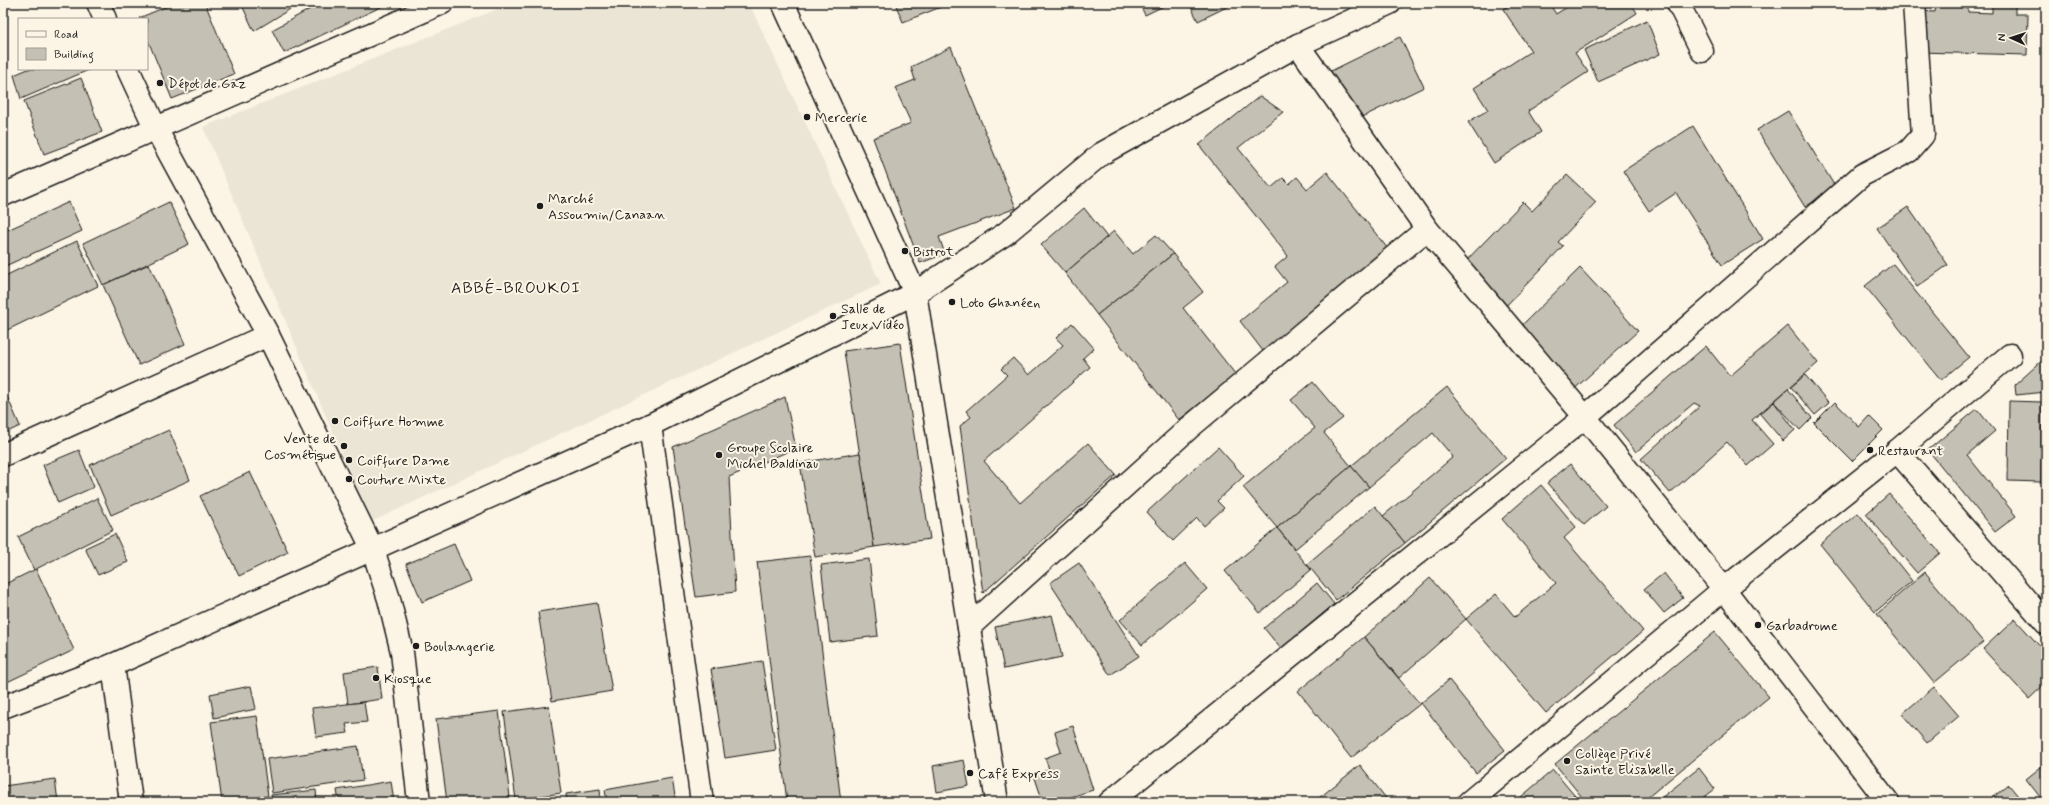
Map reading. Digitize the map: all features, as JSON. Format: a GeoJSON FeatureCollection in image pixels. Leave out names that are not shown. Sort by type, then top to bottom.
{"type":"FeatureCollection","features":[{"type":"Feature","properties":{"kind":"street"},"geometry":{"type":"LineString","coordinates":[[98,3],[105,18]]}},
{"type":"Feature","properties":{"kind":"street"},"geometry":{"type":"LineString","coordinates":[[3,195],[155,127],[442,3]]}},
{"type":"Feature","properties":{"kind":"street"},"geometry":{"type":"LineString","coordinates":[[783,3],[915,293],[997,802]]}},
{"type":"Feature","properties":{"kind":"street"},"geometry":{"type":"LineString","coordinates":[[3,707],[113,665],[650,425],[915,293],[1005,234],[1101,154],[1298,46],[1390,3]]}},
{"type":"Feature","properties":{"kind":"street"},"geometry":{"type":"LineString","coordinates":[[1678,3],[1702,51]]}},
{"type":"Feature","properties":{"kind":"street"},"geometry":{"type":"LineString","coordinates":[[1110,802],[1585,417],[1862,175],[1909,151],[1923,135],[1914,3]]}},
{"type":"Feature","properties":{"kind":"street"},"geometry":{"type":"LineString","coordinates":[[1298,46],[1427,230],[1585,417],[1724,589],[1888,802]]}},
{"type":"Feature","properties":{"kind":"street"},"geometry":{"type":"LineString","coordinates":[[128,70],[155,127],[268,335],[373,550],[389,598],[402,652],[419,802]]}},
{"type":"Feature","properties":{"kind":"street"},"geometry":{"type":"LineString","coordinates":[[969,627],[1189,428],[1427,230]]}},
{"type":"Feature","properties":{"kind":"street"},"geometry":{"type":"LineString","coordinates":[[3,454],[268,335]]}},
{"type":"Feature","properties":{"kind":"street"},"geometry":{"type":"LineString","coordinates":[[1469,802],[1724,589],[1897,451],[2010,355]]}},
{"type":"Feature","properties":{"kind":"street"},"geometry":{"type":"LineString","coordinates":[[650,425],[702,802]]}},
{"type":"Feature","properties":{"kind":"street"},"geometry":{"type":"LineString","coordinates":[[1897,451],[2046,623]]}},
{"type":"Feature","properties":{"kind":"street"},"geometry":{"type":"LineString","coordinates":[[113,665],[131,802]]}},
{"type":"Feature","properties":{"kind":"shaded area","name":"Marché Assoumin/Canaan"},"geometry":{"type":"Polygon","coordinates":[[[513,3],[749,3],[881,284],[371,522],[203,127],[513,3]]]}},
{"type":"Feature","properties":{"kind":"building"},"geometry":{"type":"Polygon","coordinates":[[[175,3],[205,3],[234,74],[172,99],[148,40],[148,18],[139,18],[175,3]]]}},
{"type":"Feature","properties":{"kind":"building"},"geometry":{"type":"Polygon","coordinates":[[[241,3],[300,3],[254,31],[241,3]]]}},
{"type":"Feature","properties":{"kind":"building"},"geometry":{"type":"Polygon","coordinates":[[[321,3],[389,3],[284,53],[272,30],[321,3]]]}},
{"type":"Feature","properties":{"kind":"building"},"geometry":{"type":"Polygon","coordinates":[[[895,3],[951,3],[903,22],[895,3]]]}},
{"type":"Feature","properties":{"kind":"building"},"geometry":{"type":"Polygon","coordinates":[[[1139,3],[1170,3],[1145,15],[1139,3]]]}},
{"type":"Feature","properties":{"kind":"building"},"geometry":{"type":"Polygon","coordinates":[[[1189,3],[1235,3],[1198,21],[1189,3]]]}},
{"type":"Feature","properties":{"kind":"building"},"geometry":{"type":"Polygon","coordinates":[[[1512,3],[1549,3],[1556,14],[1573,3],[1631,3],[1637,13],[1575,53],[1588,72],[1528,111],[1541,132],[1494,163],[1468,122],[1488,110],[1474,88],[1531,51],[1503,9],[1512,3]]]}},
{"type":"Feature","properties":{"kind":"building"},"geometry":{"type":"Polygon","coordinates":[[[1709,3],[1752,3],[1752,5],[1709,3]]]}},
{"type":"Feature","properties":{"kind":"building"},"geometry":{"type":"Polygon","coordinates":[[[1936,3],[1968,3],[1968,12],[1992,13],[1992,3],[2015,3],[2015,14],[2028,14],[2027,55],[1918,52],[1919,11],[1935,12],[1936,3]]]}},
{"type":"Feature","properties":{"kind":"building"},"geometry":{"type":"Polygon","coordinates":[[[1647,20],[1660,54],[1598,82],[1584,50],[1647,20]]]}},
{"type":"Feature","properties":{"kind":"building"},"geometry":{"type":"Polygon","coordinates":[[[1400,37],[1424,87],[1356,120],[1331,71],[1400,37]]]}},
{"type":"Feature","properties":{"kind":"building"},"geometry":{"type":"Polygon","coordinates":[[[951,47],[1016,208],[939,237],[945,254],[920,263],[873,138],[911,123],[895,88],[915,80],[911,67],[951,47]]]}},
{"type":"Feature","properties":{"kind":"building"},"geometry":{"type":"Polygon","coordinates":[[[26,70],[89,70],[21,99],[14,75],[26,70]]]}},
{"type":"Feature","properties":{"kind":"building"},"geometry":{"type":"Polygon","coordinates":[[[81,78],[102,132],[44,154],[24,101],[81,78]]]}},
{"type":"Feature","properties":{"kind":"building"},"geometry":{"type":"Polygon","coordinates":[[[1260,96],[1283,112],[1238,148],[1271,188],[1283,178],[1289,184],[1297,177],[1307,189],[1327,172],[1388,249],[1263,351],[1240,321],[1287,282],[1275,267],[1288,256],[1199,145],[1260,96]]]}},
{"type":"Feature","properties":{"kind":"building"},"geometry":{"type":"Polygon","coordinates":[[[1788,111],[1836,188],[1805,207],[1757,130],[1788,111]]]}},
{"type":"Feature","properties":{"kind":"building"},"geometry":{"type":"Polygon","coordinates":[[[1693,126],[1763,239],[1722,265],[1676,193],[1649,211],[1623,171],[1693,126]]]}},
{"type":"Feature","properties":{"kind":"building"},"geometry":{"type":"Polygon","coordinates":[[[1567,175],[1596,202],[1558,242],[1563,246],[1503,309],[1460,267],[1523,202],[1532,211],[1567,175]]]}},
{"type":"Feature","properties":{"kind":"building"},"geometry":{"type":"Polygon","coordinates":[[[69,202],[82,231],[3,267],[3,232],[69,202]]]}},
{"type":"Feature","properties":{"kind":"building"},"geometry":{"type":"Polygon","coordinates":[[[169,202],[189,244],[103,285],[83,243],[169,202]]]}},
{"type":"Feature","properties":{"kind":"building"},"geometry":{"type":"Polygon","coordinates":[[[1908,207],[1948,265],[1917,287],[1877,228],[1908,207]]]}},
{"type":"Feature","properties":{"kind":"building"},"geometry":{"type":"Polygon","coordinates":[[[1084,208],[1107,237],[1065,273],[1041,245],[1084,208]]]}},
{"type":"Feature","properties":{"kind":"building"},"geometry":{"type":"Polygon","coordinates":[[[1114,231],[1133,254],[1156,235],[1173,254],[1097,315],[1065,273],[1114,231]]]}},
{"type":"Feature","properties":{"kind":"building"},"geometry":{"type":"Polygon","coordinates":[[[77,241],[98,286],[3,332],[3,277],[77,241]]]}},
{"type":"Feature","properties":{"kind":"building"},"geometry":{"type":"Polygon","coordinates":[[[1173,254],[1203,292],[1183,308],[1236,375],[1179,420],[1097,315],[1173,254]]]}},
{"type":"Feature","properties":{"kind":"building"},"geometry":{"type":"Polygon","coordinates":[[[149,264],[185,344],[139,365],[103,285],[149,264]]]}},
{"type":"Feature","properties":{"kind":"building"},"geometry":{"type":"Polygon","coordinates":[[[1893,264],[1969,357],[1941,380],[1865,286],[1893,264]]]}},
{"type":"Feature","properties":{"kind":"building"},"geometry":{"type":"Polygon","coordinates":[[[1580,268],[1638,331],[1570,393],[1518,329],[1580,268]]]}},
{"type":"Feature","properties":{"kind":"building"},"geometry":{"type":"Polygon","coordinates":[[[1072,323],[1094,348],[1083,358],[1090,367],[984,461],[1020,503],[1088,443],[1116,475],[983,593],[960,426],[971,417],[966,411],[1007,375],[1001,369],[1013,358],[1029,375],[1063,345],[1056,338],[1072,323]]]}},
{"type":"Feature","properties":{"kind":"building"},"geometry":{"type":"Polygon","coordinates":[[[1788,326],[1818,363],[1752,420],[1773,444],[1748,466],[1727,442],[1670,493],[1641,459],[1700,406],[1694,403],[1636,452],[1614,425],[1706,346],[1730,376],[1788,326]]]}},
{"type":"Feature","properties":{"kind":"building"},"geometry":{"type":"Polygon","coordinates":[[[900,343],[930,539],[874,547],[844,351],[900,343]]]}},
{"type":"Feature","properties":{"kind":"building"},"geometry":{"type":"Polygon","coordinates":[[[2046,357],[2046,392],[2016,395],[2015,385],[2046,357]]]}},
{"type":"Feature","properties":{"kind":"building"},"geometry":{"type":"Polygon","coordinates":[[[1805,375],[1829,403],[1815,415],[1791,387],[1805,375]]]}},
{"type":"Feature","properties":{"kind":"building"},"geometry":{"type":"Polygon","coordinates":[[[1313,382],[1343,418],[1324,433],[1351,466],[1277,528],[1243,487],[1315,428],[1291,400],[1313,382]]]}},
{"type":"Feature","properties":{"kind":"building"},"geometry":{"type":"Polygon","coordinates":[[[3,387],[20,426],[3,434],[3,387]]]}},
{"type":"Feature","properties":{"kind":"building"},"geometry":{"type":"Polygon","coordinates":[[[1447,387],[1506,458],[1405,543],[1383,516],[1453,457],[1433,433],[1369,487],[1351,466],[1447,387]]]}},
{"type":"Feature","properties":{"kind":"building"},"geometry":{"type":"Polygon","coordinates":[[[1788,389],[1812,418],[1800,430],[1774,402],[1788,389]]]}},
{"type":"Feature","properties":{"kind":"building"},"geometry":{"type":"Polygon","coordinates":[[[785,397],[796,448],[729,477],[735,592],[696,597],[673,447],[785,397]]]}},
{"type":"Feature","properties":{"kind":"building"},"geometry":{"type":"Polygon","coordinates":[[[2009,401],[2042,402],[2041,482],[2008,481],[2009,401]]]}},
{"type":"Feature","properties":{"kind":"building"},"geometry":{"type":"Polygon","coordinates":[[[1774,402],[1795,430],[1783,441],[1760,414],[1774,402]]]}},
{"type":"Feature","properties":{"kind":"building"},"geometry":{"type":"Polygon","coordinates":[[[1835,402],[1859,427],[1869,416],[1883,430],[1852,461],[1814,423],[1835,402]]]}},
{"type":"Feature","properties":{"kind":"building"},"geometry":{"type":"Polygon","coordinates":[[[1977,409],[1995,431],[1967,455],[2016,516],[1995,532],[1928,450],[1977,409]]]}},
{"type":"Feature","properties":{"kind":"building"},"geometry":{"type":"Polygon","coordinates":[[[169,430],[190,480],[111,515],[90,465],[169,430]]]}},
{"type":"Feature","properties":{"kind":"building"},"geometry":{"type":"Polygon","coordinates":[[[1218,447],[1244,476],[1217,501],[1224,508],[1204,526],[1197,518],[1173,541],[1147,512],[1218,447]]]}},
{"type":"Feature","properties":{"kind":"building"},"geometry":{"type":"Polygon","coordinates":[[[79,450],[94,487],[58,503],[43,465],[79,450]]]}},
{"type":"Feature","properties":{"kind":"building"},"geometry":{"type":"Polygon","coordinates":[[[860,453],[874,547],[815,557],[800,463],[860,453]]]}},
{"type":"Feature","properties":{"kind":"building"},"geometry":{"type":"Polygon","coordinates":[[[1570,464],[1606,506],[1584,525],[1547,483],[1570,464]]]}},
{"type":"Feature","properties":{"kind":"building"},"geometry":{"type":"Polygon","coordinates":[[[1351,466],[1369,487],[1295,549],[1277,528],[1351,466]]]}},
{"type":"Feature","properties":{"kind":"building"},"geometry":{"type":"Polygon","coordinates":[[[250,472],[288,552],[239,576],[200,496],[250,472]]]}},
{"type":"Feature","properties":{"kind":"building"},"geometry":{"type":"Polygon","coordinates":[[[1541,485],[1576,527],[1564,538],[1643,631],[1546,713],[1466,619],[1496,594],[1515,617],[1556,583],[1502,519],[1541,485]]]}},
{"type":"Feature","properties":{"kind":"building"},"geometry":{"type":"Polygon","coordinates":[[[1889,494],[1940,553],[1917,573],[1866,514],[1889,494]]]}},
{"type":"Feature","properties":{"kind":"building"},"geometry":{"type":"Polygon","coordinates":[[[97,498],[113,530],[34,570],[18,537],[97,498]]]}},
{"type":"Feature","properties":{"kind":"building"},"geometry":{"type":"Polygon","coordinates":[[[1375,506],[1405,543],[1336,600],[1307,564],[1375,506]]]}},
{"type":"Feature","properties":{"kind":"building"},"geometry":{"type":"Polygon","coordinates":[[[1858,513],[1912,581],[1875,612],[1820,544],[1858,513]]]}},
{"type":"Feature","properties":{"kind":"building"},"geometry":{"type":"Polygon","coordinates":[[[1277,528],[1311,570],[1260,613],[1225,571],[1277,528]]]}},
{"type":"Feature","properties":{"kind":"building"},"geometry":{"type":"Polygon","coordinates":[[[115,534],[128,562],[98,575],[85,548],[115,534]]]}},
{"type":"Feature","properties":{"kind":"building"},"geometry":{"type":"Polygon","coordinates":[[[454,544],[470,581],[422,602],[406,564],[454,544]]]}},
{"type":"Feature","properties":{"kind":"building"},"geometry":{"type":"Polygon","coordinates":[[[810,556],[841,802],[787,802],[757,562],[810,556]]]}},
{"type":"Feature","properties":{"kind":"building"},"geometry":{"type":"Polygon","coordinates":[[[869,559],[878,636],[830,642],[821,565],[869,559]]]}},
{"type":"Feature","properties":{"kind":"building"},"geometry":{"type":"Polygon","coordinates":[[[1079,563],[1139,656],[1110,675],[1050,583],[1079,563]]]}},
{"type":"Feature","properties":{"kind":"building"},"geometry":{"type":"Polygon","coordinates":[[[1185,563],[1207,589],[1142,645],[1120,620],[1185,563]]]}},
{"type":"Feature","properties":{"kind":"building"},"geometry":{"type":"Polygon","coordinates":[[[36,569],[74,650],[3,684],[3,585],[36,569]]]}},
{"type":"Feature","properties":{"kind":"building"},"geometry":{"type":"Polygon","coordinates":[[[1925,572],[1983,642],[1934,683],[1877,614],[1925,572]]]}},
{"type":"Feature","properties":{"kind":"building"},"geometry":{"type":"Polygon","coordinates":[[[1664,573],[1683,598],[1664,613],[1644,589],[1664,573]]]}},
{"type":"Feature","properties":{"kind":"building"},"geometry":{"type":"Polygon","coordinates":[[[1430,578],[1466,619],[1399,678],[1364,637],[1430,578]]]}},
{"type":"Feature","properties":{"kind":"building"},"geometry":{"type":"Polygon","coordinates":[[[1317,583],[1334,604],[1281,649],[1264,628],[1317,583]]]}},
{"type":"Feature","properties":{"kind":"building"},"geometry":{"type":"Polygon","coordinates":[[[597,603],[612,691],[552,701],[538,612],[597,603]]]}},
{"type":"Feature","properties":{"kind":"building"},"geometry":{"type":"Polygon","coordinates":[[[1052,615],[1062,657],[1004,669],[995,627],[1052,615]]]}},
{"type":"Feature","properties":{"kind":"building"},"geometry":{"type":"Polygon","coordinates":[[[2015,619],[2046,653],[2046,683],[2029,699],[1983,649],[2015,619]]]}},
{"type":"Feature","properties":{"kind":"building"},"geometry":{"type":"Polygon","coordinates":[[[1715,632],[1769,697],[1642,802],[1586,802],[1555,764],[1715,632]]]}},
{"type":"Feature","properties":{"kind":"building"},"geometry":{"type":"Polygon","coordinates":[[[1364,637],[1420,704],[1351,758],[1298,691],[1364,637]]]}},
{"type":"Feature","properties":{"kind":"building"},"geometry":{"type":"Polygon","coordinates":[[[762,661],[776,750],[725,758],[711,669],[762,661]]]}},
{"type":"Feature","properties":{"kind":"building"},"geometry":{"type":"Polygon","coordinates":[[[378,667],[382,699],[348,704],[344,672],[378,667]]]}},
{"type":"Feature","properties":{"kind":"building"},"geometry":{"type":"Polygon","coordinates":[[[1449,680],[1505,750],[1476,773],[1421,703],[1449,680]]]}},
{"type":"Feature","properties":{"kind":"building"},"geometry":{"type":"Polygon","coordinates":[[[251,686],[256,709],[214,718],[210,694],[251,686]]]}},
{"type":"Feature","properties":{"kind":"building"},"geometry":{"type":"Polygon","coordinates":[[[1934,687],[1959,716],[1927,743],[1902,714],[1934,687]]]}},
{"type":"Feature","properties":{"kind":"building"},"geometry":{"type":"Polygon","coordinates":[[[364,702],[367,722],[346,724],[348,733],[316,737],[312,708],[364,702]]]}},
{"type":"Feature","properties":{"kind":"building"},"geometry":{"type":"Polygon","coordinates":[[[549,706],[561,793],[516,800],[504,712],[549,706]]]}},
{"type":"Feature","properties":{"kind":"building"},"geometry":{"type":"Polygon","coordinates":[[[499,711],[510,797],[475,802],[447,802],[436,719],[499,711]]]}},
{"type":"Feature","properties":{"kind":"building"},"geometry":{"type":"Polygon","coordinates":[[[257,716],[268,796],[222,802],[211,722],[257,716]]]}},
{"type":"Feature","properties":{"kind":"building"},"geometry":{"type":"Polygon","coordinates":[[[1073,726],[1093,790],[1055,802],[1043,802],[1034,775],[1049,769],[1045,758],[1061,752],[1055,732],[1073,726]]]}},
{"type":"Feature","properties":{"kind":"building"},"geometry":{"type":"Polygon","coordinates":[[[358,746],[363,780],[272,793],[267,759],[358,746]]]}},
{"type":"Feature","properties":{"kind":"building"},"geometry":{"type":"Polygon","coordinates":[[[964,760],[969,786],[937,792],[933,766],[964,760]]]}},
{"type":"Feature","properties":{"kind":"building"},"geometry":{"type":"Polygon","coordinates":[[[2046,763],[2046,802],[2044,802],[2026,779],[2046,763]]]}},
{"type":"Feature","properties":{"kind":"building"},"geometry":{"type":"Polygon","coordinates":[[[1360,765],[1389,802],[1314,802],[1360,765]]]}},
{"type":"Feature","properties":{"kind":"building"},"geometry":{"type":"Polygon","coordinates":[[[1699,768],[1715,789],[1698,802],[1656,802],[1699,768]]]}},
{"type":"Feature","properties":{"kind":"building"},"geometry":{"type":"Polygon","coordinates":[[[1553,770],[1580,802],[1515,802],[1553,770]]]}},
{"type":"Feature","properties":{"kind":"building"},"geometry":{"type":"Polygon","coordinates":[[[672,778],[676,802],[607,802],[605,790],[672,778]]]}},
{"type":"Feature","properties":{"kind":"building"},"geometry":{"type":"Polygon","coordinates":[[[55,779],[58,802],[3,802],[3,786],[55,779]]]}},
{"type":"Feature","properties":{"kind":"building"},"geometry":{"type":"Polygon","coordinates":[[[391,781],[394,802],[339,802],[337,790],[391,781]]]}},
{"type":"Feature","properties":{"kind":"building"},"geometry":{"type":"Polygon","coordinates":[[[2009,785],[2023,802],[1988,802],[2009,785]]]}},
{"type":"Feature","properties":{"kind":"building"},"geometry":{"type":"Polygon","coordinates":[[[600,789],[601,802],[567,802],[566,794],[600,789]]]}},
{"type":"Feature","properties":{"kind":"building"},"geometry":{"type":"Polygon","coordinates":[[[316,790],[317,802],[272,802],[271,795],[316,790]]]}},
{"type":"Feature","properties":{"kind":"building"},"geometry":{"type":"Polygon","coordinates":[[[267,798],[268,802],[241,802],[267,798]]]}},
{"type":"Feature","properties":{"kind":"place","name":"Dépot de Gaz"},"geometry":{"type":"Point","coordinates":[160,83]}},
{"type":"Feature","properties":{"kind":"place","name":"Mercerie"},"geometry":{"type":"Point","coordinates":[807,117]}},
{"type":"Feature","properties":{"kind":"place","name":"Marché Assoumin/Canaan"},"geometry":{"type":"Point","coordinates":[540,206]}},
{"type":"Feature","properties":{"kind":"place","name":"Bistrot"},"geometry":{"type":"Point","coordinates":[905,251]}},
{"type":"Feature","properties":{"kind":"place","name":"Loto Ghanéen"},"geometry":{"type":"Point","coordinates":[952,302]}},
{"type":"Feature","properties":{"kind":"place","name":"Salle de Jeux Vidéo"},"geometry":{"type":"Point","coordinates":[833,316]}},
{"type":"Feature","properties":{"kind":"place","name":"Coiffure Homme"},"geometry":{"type":"Point","coordinates":[335,421]}},
{"type":"Feature","properties":{"kind":"place","name":"Vente de Cosmétique"},"geometry":{"type":"Point","coordinates":[344,446]}},
{"type":"Feature","properties":{"kind":"place","name":"Restaurant"},"geometry":{"type":"Point","coordinates":[1870,450]}},
{"type":"Feature","properties":{"kind":"place","name":"Groupe Scolaire Michel Baldinau"},"geometry":{"type":"Point","coordinates":[719,455]}},
{"type":"Feature","properties":{"kind":"place","name":"Coiffure Dame"},"geometry":{"type":"Point","coordinates":[349,460]}},
{"type":"Feature","properties":{"kind":"place","name":"Couture Mixte"},"geometry":{"type":"Point","coordinates":[349,479]}},
{"type":"Feature","properties":{"kind":"place","name":"Garbadrome"},"geometry":{"type":"Point","coordinates":[1758,625]}},
{"type":"Feature","properties":{"kind":"place","name":"Boulangerie"},"geometry":{"type":"Point","coordinates":[416,646]}},
{"type":"Feature","properties":{"kind":"place","name":"Kiosque"},"geometry":{"type":"Point","coordinates":[376,678]}},
{"type":"Feature","properties":{"kind":"place","name":"Collège Privé Sainte Elisabelle"},"geometry":{"type":"Point","coordinates":[1567,761]}},
{"type":"Feature","properties":{"kind":"place","name":"Café Express"},"geometry":{"type":"Point","coordinates":[970,773]}},
{"type":"Feature","properties":{"kind":"district","name":"ABBÉ-BROUKOI"},"geometry":{"type":"Point","coordinates":[516,287]}}]}
